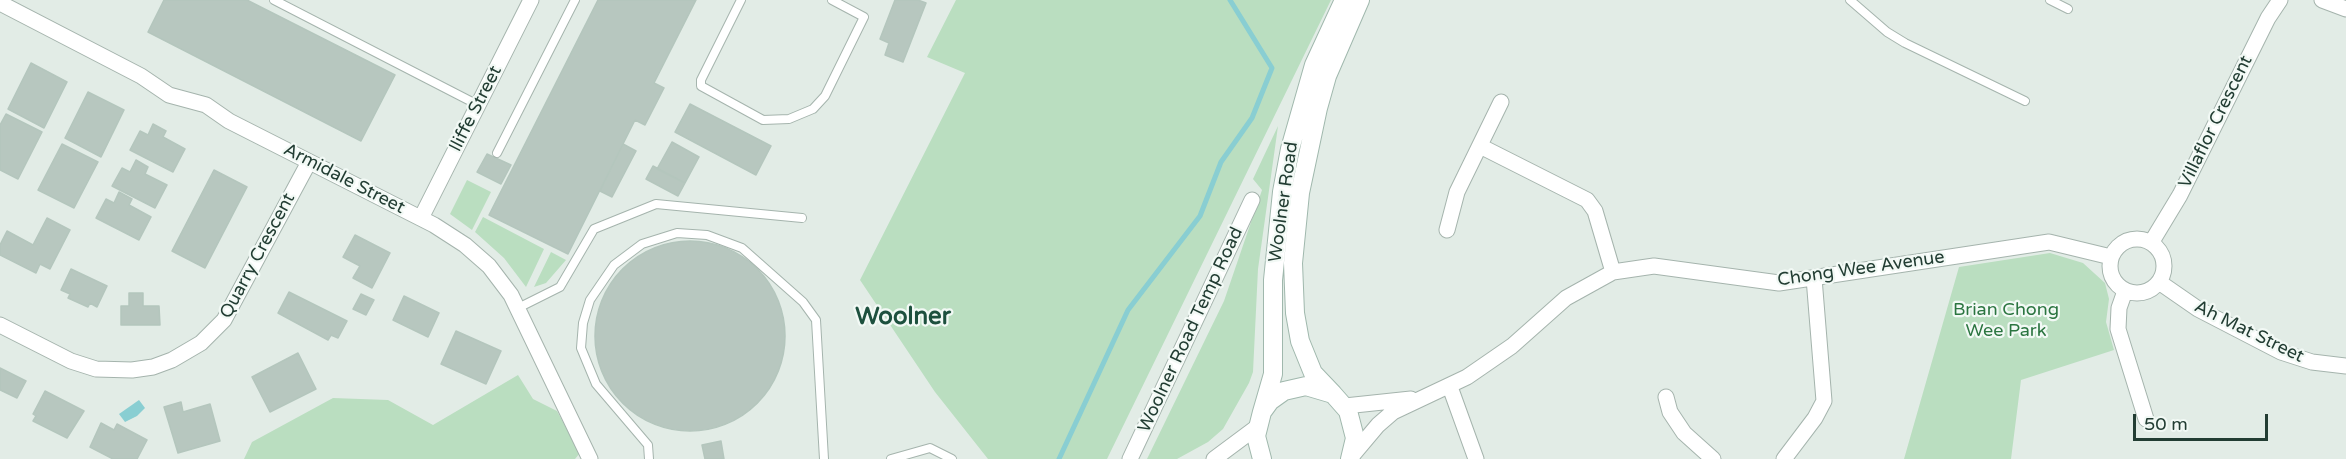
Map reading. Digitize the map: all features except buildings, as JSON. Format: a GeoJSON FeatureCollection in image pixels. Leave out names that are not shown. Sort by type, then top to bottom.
{"type":"FeatureCollection","features":[{"type":"Feature","properties":{"kind":"main road","name":"Woolner Road"},"geometry":{"type":"LineString","coordinates":[[1259,419],[1274,374],[1273,280],[1281,192],[1290,149],[1314,65],[1344,0]]}},
{"type":"Feature","properties":{"kind":"main road","name":"Woolner Road"},"geometry":{"type":"LineString","coordinates":[[1339,400],[1313,373],[1300,341],[1295,313],[1294,248],[1304,165],[1318,108],[1327,76],[1360,0]]}},
{"type":"Feature","properties":{"kind":"main road"},"geometry":{"type":"LineString","coordinates":[[1262,459],[1256,441],[1259,419],[1270,401],[1291,388],[1312,387],[1339,400],[1355,427],[1354,448],[1350,459]]}},
{"type":"Feature","properties":{"kind":"street","name":"Iliffe Street"},"geometry":{"type":"LineString","coordinates":[[421,218],[531,0]]}},
{"type":"Feature","properties":{"kind":"street","name":"Villaflor Crescent"},"geometry":{"type":"LineString","coordinates":[[2151,243],[2180,195],[2268,18],[2280,0]]}},
{"type":"Feature","properties":{"kind":"street"},"geometry":{"type":"LineString","coordinates":[[2322,0],[2346,9]]}},
{"type":"Feature","properties":{"kind":"street","name":"Armidale Street"},"geometry":{"type":"LineString","coordinates":[[0,3],[141,76],[169,95],[206,105],[229,121],[421,218],[477,255],[502,282],[518,308],[590,459]]}},
{"type":"Feature","properties":{"kind":"street"},"geometry":{"type":"LineString","coordinates":[[1447,230],[1457,192],[1501,102]]}},
{"type":"Feature","properties":{"kind":"street"},"geometry":{"type":"LineString","coordinates":[[1480,146],[1587,200],[1595,211],[1613,272]]}},
{"type":"Feature","properties":{"kind":"street","name":"Quarry Crescent"},"geometry":{"type":"LineString","coordinates":[[0,325],[71,361],[96,369],[132,370],[153,367],[172,360],[201,344],[224,320],[309,162]]}},
{"type":"Feature","properties":{"kind":"street","name":"Woolner Road Temp Road"},"geometry":{"type":"LineString","coordinates":[[1130,459],[1252,200]]}},
{"type":"Feature","properties":{"kind":"street"},"geometry":{"type":"LineString","coordinates":[[2143,240],[2151,243],[2163,258],[2164,270],[2159,282],[2147,292],[2132,293],[2125,291],[2112,277],[2111,257],[2115,250],[2127,241],[2143,240]]}},
{"type":"Feature","properties":{"kind":"street","name":"Chong Wee Avenue"},"geometry":{"type":"LineString","coordinates":[[1350,459],[1386,418],[1402,406],[1450,387],[1489,363],[1566,298],[1613,272],[1654,266],[1774,282],[1814,278],[2041,242],[2065,244],[2111,257]]}},
{"type":"Feature","properties":{"kind":"street"},"geometry":{"type":"LineString","coordinates":[[1784,459],[1815,418],[1824,400],[1814,278]]}},
{"type":"Feature","properties":{"kind":"street","name":"Ah Mat Street"},"geometry":{"type":"LineString","coordinates":[[2159,282],[2198,309],[2281,352],[2312,363],[2346,366]]}},
{"type":"Feature","properties":{"kind":"street"},"geometry":{"type":"LineString","coordinates":[[2125,291],[2119,308],[2118,329],[2146,419]]}},
{"type":"Feature","properties":{"kind":"street"},"geometry":{"type":"LineString","coordinates":[[1450,387],[1476,459]]}},
{"type":"Feature","properties":{"kind":"street","name":"Chong Wee Avenue"},"geometry":{"type":"LineString","coordinates":[[1339,400],[1402,400],[1431,394]]}},
{"type":"Feature","properties":{"kind":"street"},"geometry":{"type":"LineString","coordinates":[[1666,397],[1670,412],[1684,434],[1713,459]]}},
{"type":"Feature","properties":{"kind":"street"},"geometry":{"type":"LineString","coordinates":[[1214,459],[1259,419]]}},
{"type":"Feature","properties":{"kind":"lane"},"geometry":{"type":"LineString","coordinates":[[274,0],[478,105]]}},
{"type":"Feature","properties":{"kind":"lane"},"geometry":{"type":"LineString","coordinates":[[497,153],[575,0]]}},
{"type":"Feature","properties":{"kind":"lane"},"geometry":{"type":"LineString","coordinates":[[741,0],[701,80],[701,86],[763,120],[789,119],[813,109],[825,96],[864,17],[832,0]]}},
{"type":"Feature","properties":{"kind":"lane"},"geometry":{"type":"LineString","coordinates":[[1850,0],[1887,32],[1905,43],[2025,101]]}},
{"type":"Feature","properties":{"kind":"lane"},"geometry":{"type":"LineString","coordinates":[[2050,0],[2068,9]]}},
{"type":"Feature","properties":{"kind":"lane"},"geometry":{"type":"LineString","coordinates":[[518,308],[560,287],[594,229],[656,204],[802,218]]}},
{"type":"Feature","properties":{"kind":"lane"},"geometry":{"type":"LineString","coordinates":[[649,459],[648,445],[596,384],[581,348],[583,323],[595,291],[614,265],[642,244],[677,232],[707,235],[742,248],[802,302],[816,320],[824,459]]}},
{"type":"Feature","properties":{"kind":"lane"},"geometry":{"type":"LineString","coordinates":[[891,459],[930,448],[952,459]]}},
{"type":"Feature","properties":{"kind":"green space"},"geometry":{"type":"Polygon","coordinates":[[[956,0],[1331,0],[1107,459],[988,459],[935,392],[860,280],[965,73],[927,57],[956,0]]]}},
{"type":"Feature","properties":{"kind":"green space"},"geometry":{"type":"Polygon","coordinates":[[[1278,126],[1258,269],[1253,372],[1249,383],[1223,429],[1208,442],[1177,459],[1147,459],[1224,301],[1262,190],[1253,179],[1278,126]]]}},
{"type":"Feature","properties":{"kind":"green space"},"geometry":{"type":"Polygon","coordinates":[[[467,180],[491,192],[472,230],[450,214],[467,180]]]}},
{"type":"Feature","properties":{"kind":"green space"},"geometry":{"type":"Polygon","coordinates":[[[483,217],[544,249],[526,287],[504,258],[475,232],[483,217]]]}},
{"type":"Feature","properties":{"kind":"green space"},"geometry":{"type":"Polygon","coordinates":[[[551,252],[566,260],[546,283],[534,287],[551,252]]]}},
{"type":"Feature","properties":{"kind":"green space","name":"Brian Chong Wee Park"},"geometry":{"type":"Polygon","coordinates":[[[2050,253],[2083,263],[2105,283],[2109,299],[2106,322],[2114,350],[2021,380],[2011,459],[1904,459],[1959,267],[2050,253]]]}},
{"type":"Feature","properties":{"kind":"green space"},"geometry":{"type":"Polygon","coordinates":[[[518,375],[533,399],[557,411],[580,453],[575,459],[244,459],[252,442],[333,398],[388,400],[433,425],[518,375]]]}},
{"type":"Feature","properties":{"kind":"water"},"geometry":{"type":"Polygon","coordinates":[[[139,400],[145,408],[137,416],[125,422],[119,414],[139,400]]]}},
{"type":"Feature","properties":{"kind":"waterway"},"geometry":{"type":"LineString","coordinates":[[1059,459],[1128,310],[1200,216],[1221,162],[1252,118],[1272,68],[1230,0]]}},
{"type":"Feature","properties":{"kind":"district","name":"Woolner"},"geometry":{"type":"Point","coordinates":[903,318]}}]}
